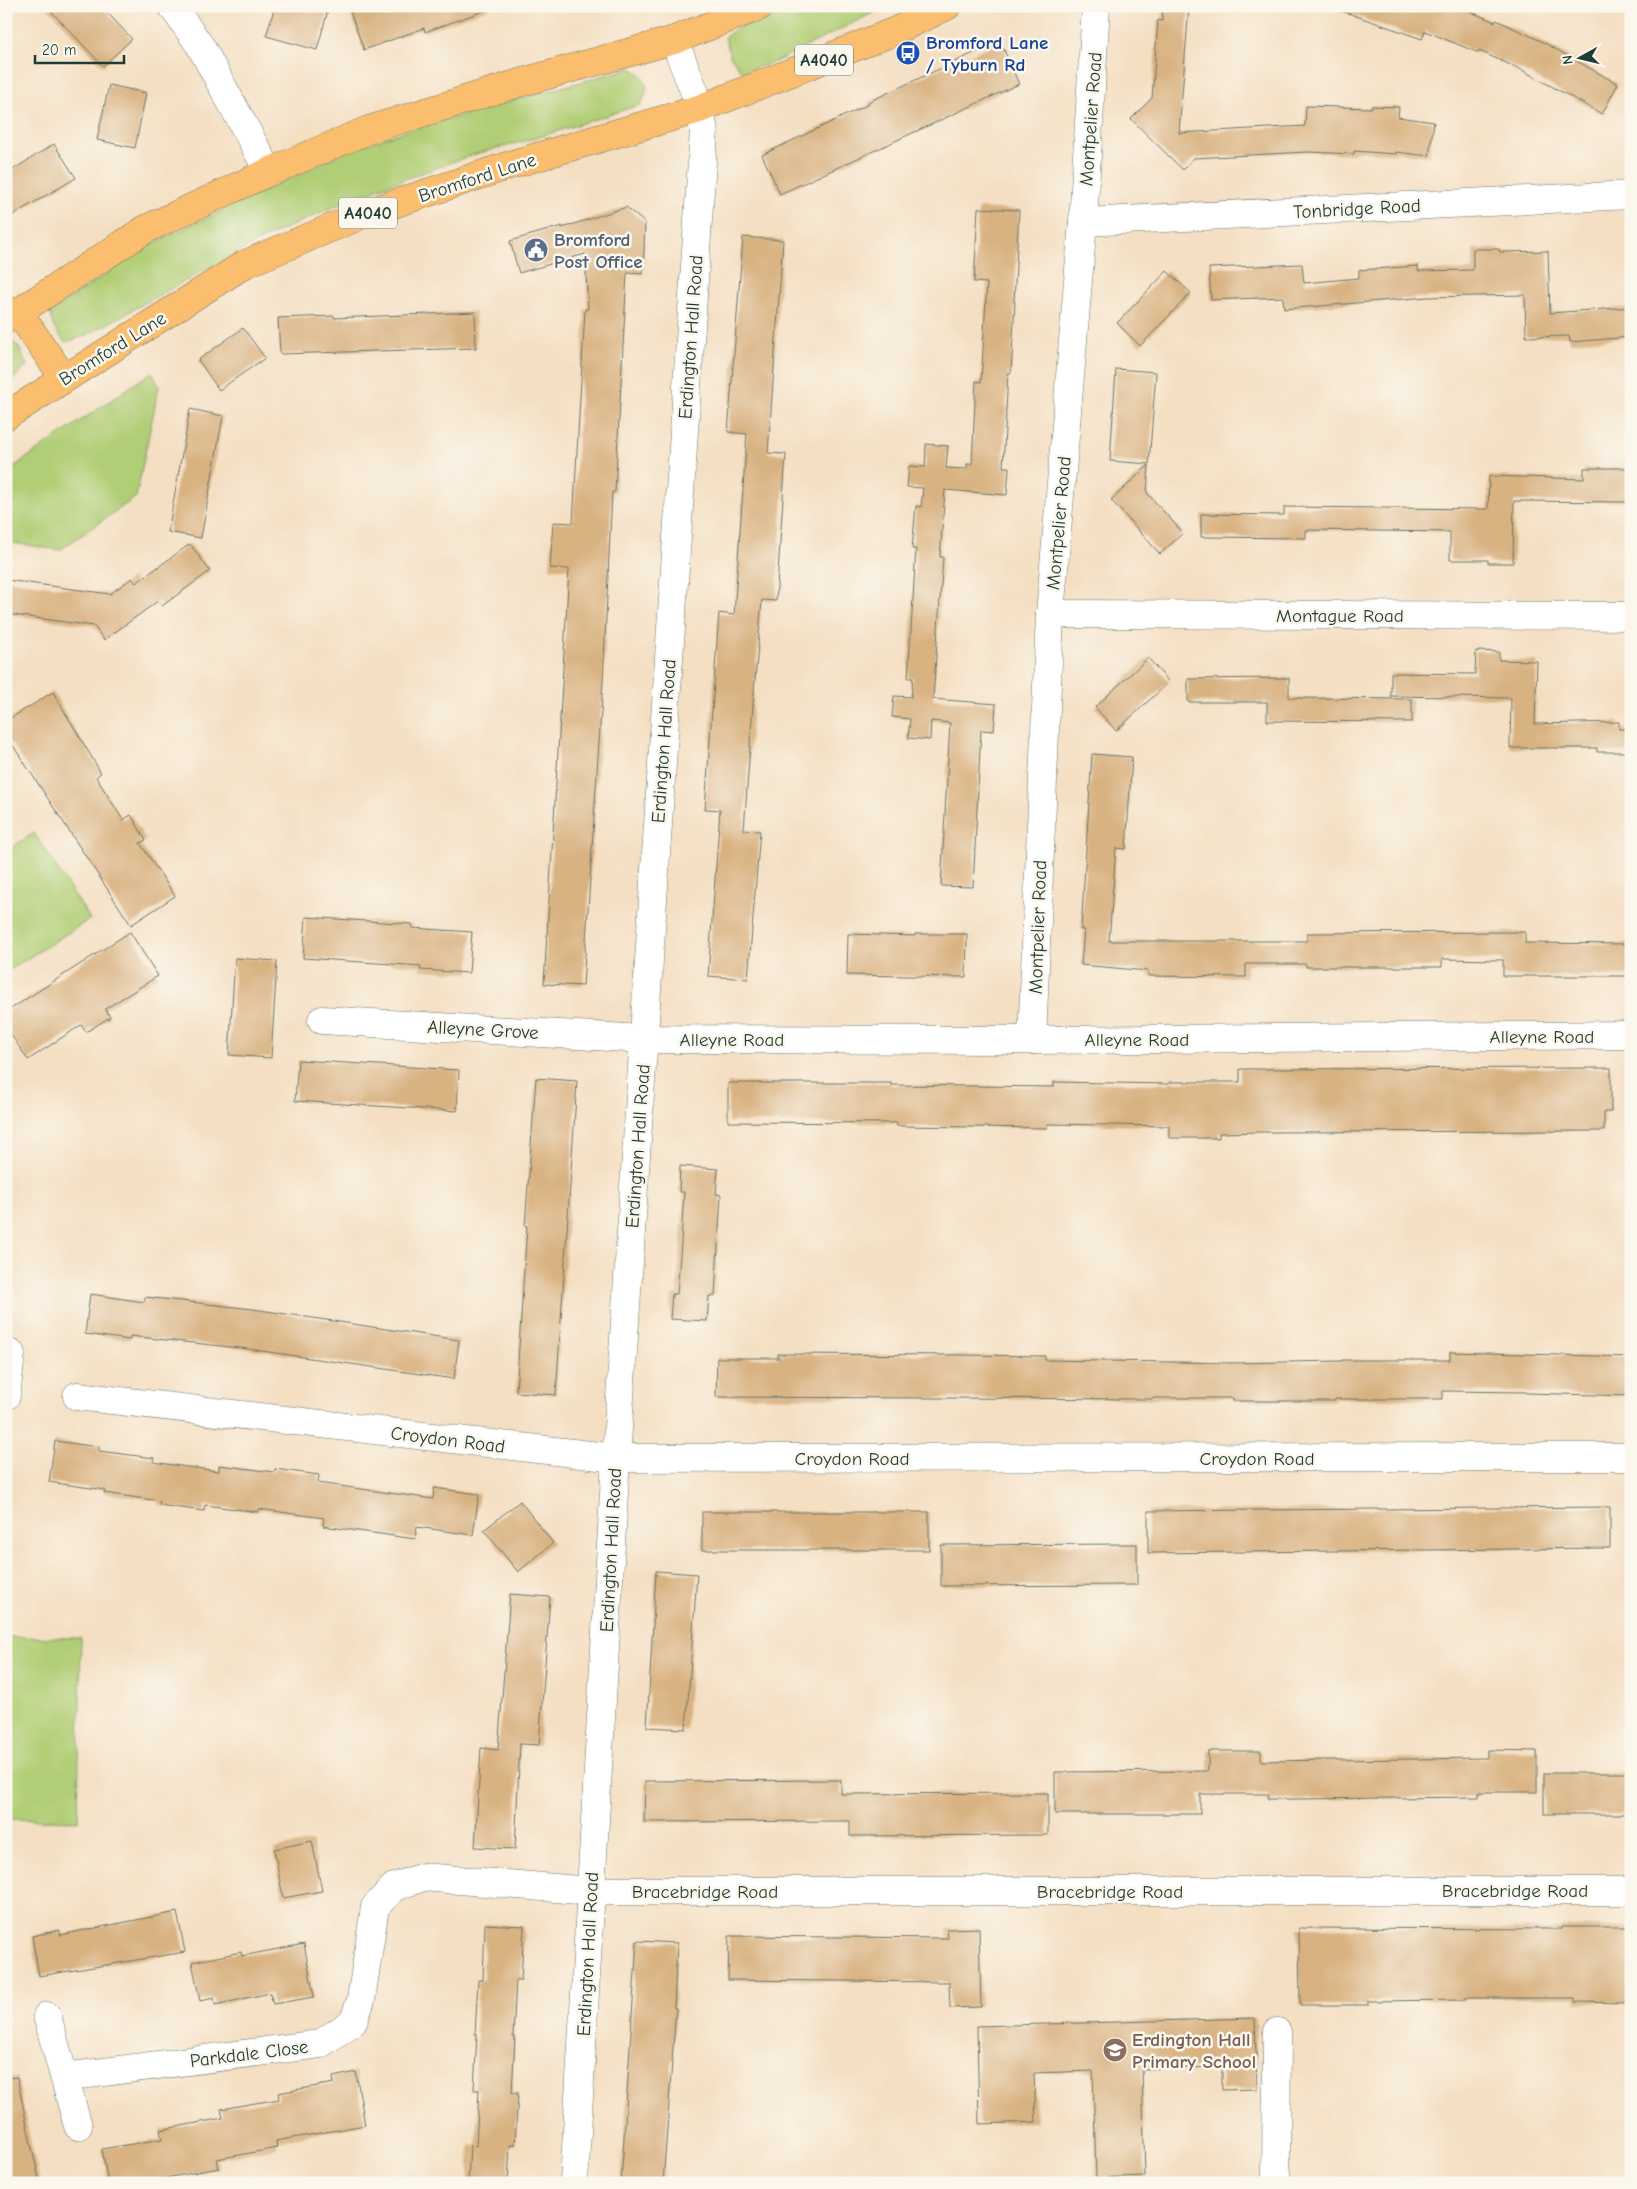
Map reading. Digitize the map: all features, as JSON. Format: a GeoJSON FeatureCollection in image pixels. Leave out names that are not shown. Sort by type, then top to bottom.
{"type":"FeatureCollection","features":[{"type":"Feature","properties":{"kind":"main road"},"geometry":{"type":"LineString","coordinates":[[64,378],[12,316],[146,229],[269,172],[368,130],[519,83],[674,40],[760,6]]}},
{"type":"Feature","properties":{"kind":"main road","name":"Bromford Lane"},"geometry":{"type":"LineString","coordinates":[[6,416],[245,264],[364,214],[513,164],[699,109],[893,32],[947,6]]}},
{"type":"Feature","properties":{"kind":"street"},"geometry":{"type":"LineString","coordinates":[[172,6],[201,46],[261,154],[269,172]]}},
{"type":"Feature","properties":{"kind":"street","name":"Montpelier Road"},"geometry":{"type":"LineString","coordinates":[[1032,1040],[1050,614],[1083,222],[1096,6]]}},
{"type":"Feature","properties":{"kind":"street","name":"Erdington Hall Road"},"geometry":{"type":"LineString","coordinates":[[574,2183],[616,1458],[704,130],[695,93],[674,40]]}},
{"type":"Feature","properties":{"kind":"street","name":"Tonbridge Road"},"geometry":{"type":"LineString","coordinates":[[1083,222],[1631,195]]}},
{"type":"Feature","properties":{"kind":"street","name":"Montague Road"},"geometry":{"type":"LineString","coordinates":[[1050,614],[1631,616]]}},
{"type":"Feature","properties":{"kind":"street","name":"Alleyne Grove"},"geometry":{"type":"LineString","coordinates":[[322,1020],[644,1039]]}},
{"type":"Feature","properties":{"kind":"street","name":"Alleyne Road"},"geometry":{"type":"LineString","coordinates":[[644,1039],[1032,1040],[1631,1035]]}},
{"type":"Feature","properties":{"kind":"street"},"geometry":{"type":"LineString","coordinates":[[6,1396],[11,1354]]}},
{"type":"Feature","properties":{"kind":"street","name":"Croydon Road"},"geometry":{"type":"LineString","coordinates":[[77,1396],[616,1458],[1631,1457]]}},
{"type":"Feature","properties":{"kind":"street","name":"Parkdale Close"},"geometry":{"type":"LineString","coordinates":[[65,2077],[320,2044],[354,2022],[361,2000],[375,1907],[394,1887],[401,1884],[423,1877],[590,1891]]}},
{"type":"Feature","properties":{"kind":"street","name":"Bracebridge Road"},"geometry":{"type":"LineString","coordinates":[[590,1891],[1631,1891]]}},
{"type":"Feature","properties":{"kind":"street"},"geometry":{"type":"LineString","coordinates":[[47,2016],[78,2126]]}},
{"type":"Feature","properties":{"kind":"street"},"geometry":{"type":"LineString","coordinates":[[1276,2183],[1278,2032]]}},
{"type":"Feature","properties":{"kind":"green space"},"geometry":{"type":"Polygon","coordinates":[[[809,6],[883,6],[883,8],[775,62],[742,72],[730,56],[725,37],[739,27],[809,6]]]}},
{"type":"Feature","properties":{"kind":"green space"},"geometry":{"type":"Polygon","coordinates":[[[631,68],[642,75],[647,87],[642,104],[539,137],[472,155],[355,197],[258,241],[85,336],[65,342],[54,328],[50,312],[148,246],[346,151],[421,126],[631,68]]]}},
{"type":"Feature","properties":{"kind":"green space"},"geometry":{"type":"Polygon","coordinates":[[[7,338],[18,346],[27,366],[6,386],[7,338]]]}},
{"type":"Feature","properties":{"kind":"green space"},"geometry":{"type":"Polygon","coordinates":[[[152,372],[159,386],[136,497],[60,550],[6,542],[6,472],[152,372]]]}},
{"type":"Feature","properties":{"kind":"green space"},"geometry":{"type":"Polygon","coordinates":[[[34,833],[90,919],[6,972],[6,851],[34,833]]]}},
{"type":"Feature","properties":{"kind":"green space"},"geometry":{"type":"Polygon","coordinates":[[[6,1637],[81,1638],[78,1821],[6,1819],[6,1637]]]}},
{"type":"Feature","properties":{"kind":"building"},"geometry":{"type":"Polygon","coordinates":[[[46,6],[101,6],[132,39],[103,66],[46,6]]]}},
{"type":"Feature","properties":{"kind":"building"},"geometry":{"type":"Polygon","coordinates":[[[275,6],[329,6],[317,50],[266,36],[275,6]]]}},
{"type":"Feature","properties":{"kind":"building"},"geometry":{"type":"Polygon","coordinates":[[[366,6],[488,6],[489,9],[425,32],[424,28],[364,50],[350,12],[366,6]]]}},
{"type":"Feature","properties":{"kind":"building"},"geometry":{"type":"Polygon","coordinates":[[[1163,6],[1189,6],[1179,133],[1305,126],[1306,106],[1399,107],[1398,117],[1434,122],[1429,156],[1396,152],[1396,154],[1354,151],[1354,154],[1307,152],[1194,158],[1183,170],[1131,119],[1152,98],[1158,20],[1162,21],[1163,6]]]}},
{"type":"Feature","properties":{"kind":"building"},"geometry":{"type":"Polygon","coordinates":[[[1340,6],[1457,6],[1495,22],[1496,20],[1541,41],[1618,84],[1602,114],[1522,70],[1479,51],[1479,53],[1425,31],[1422,39],[1339,10],[1340,6]]]}},
{"type":"Feature","properties":{"kind":"building"},"geometry":{"type":"Polygon","coordinates":[[[1000,41],[1019,84],[780,194],[762,155],[869,104],[868,102],[1000,41]]]}},
{"type":"Feature","properties":{"kind":"building"},"geometry":{"type":"Polygon","coordinates":[[[109,85],[146,93],[135,148],[97,140],[109,85]]]}},
{"type":"Feature","properties":{"kind":"building"},"geometry":{"type":"Polygon","coordinates":[[[54,144],[76,178],[6,219],[6,174],[54,144]]]}},
{"type":"Feature","properties":{"kind":"building"},"geometry":{"type":"Polygon","coordinates":[[[626,207],[645,223],[643,274],[627,273],[615,492],[612,492],[603,681],[583,986],[544,984],[569,569],[550,568],[553,522],[573,523],[585,309],[588,309],[585,254],[519,273],[510,241],[562,226],[562,228],[626,207]]]}},
{"type":"Feature","properties":{"kind":"building"},"geometry":{"type":"Polygon","coordinates":[[[978,208],[1019,210],[1011,373],[1008,373],[1003,467],[1009,467],[1007,495],[945,490],[940,557],[943,557],[933,699],[996,704],[994,731],[981,730],[973,887],[941,886],[950,723],[931,721],[930,740],[908,738],[910,719],[892,717],[894,696],[911,697],[913,678],[908,678],[916,549],[912,549],[916,506],[921,507],[923,488],[907,487],[909,466],[925,467],[926,444],[948,446],[946,468],[967,469],[967,464],[972,464],[976,381],[981,382],[987,283],[974,282],[978,208]]]}},
{"type":"Feature","properties":{"kind":"building"},"geometry":{"type":"Polygon","coordinates":[[[743,237],[783,240],[768,453],[786,454],[776,601],[762,600],[754,691],[744,830],[760,831],[748,979],[708,976],[720,810],[705,809],[719,613],[734,615],[747,434],[728,432],[743,237]]]}},
{"type":"Feature","properties":{"kind":"building"},"geometry":{"type":"Polygon","coordinates":[[[1473,249],[1499,249],[1500,252],[1548,251],[1550,313],[1631,307],[1631,337],[1570,342],[1569,336],[1526,337],[1525,295],[1428,297],[1284,309],[1283,297],[1211,300],[1209,268],[1302,264],[1304,283],[1359,278],[1359,270],[1418,266],[1418,271],[1473,270],[1473,249]]]}},
{"type":"Feature","properties":{"kind":"building"},"geometry":{"type":"Polygon","coordinates":[[[1167,271],[1191,293],[1140,346],[1117,323],[1167,271]]]}},
{"type":"Feature","properties":{"kind":"building"},"geometry":{"type":"Polygon","coordinates":[[[475,312],[476,348],[280,354],[278,318],[334,316],[334,318],[475,312]]]}},
{"type":"Feature","properties":{"kind":"building"},"geometry":{"type":"Polygon","coordinates":[[[243,328],[265,358],[219,390],[198,360],[243,328]]]}},
{"type":"Feature","properties":{"kind":"building"},"geometry":{"type":"Polygon","coordinates":[[[1116,369],[1156,372],[1149,464],[1110,461],[1116,369]]]}},
{"type":"Feature","properties":{"kind":"building"},"geometry":{"type":"Polygon","coordinates":[[[190,409],[223,416],[201,538],[168,532],[190,409]]]}},
{"type":"Feature","properties":{"kind":"building"},"geometry":{"type":"Polygon","coordinates":[[[1149,465],[1147,493],[1183,533],[1160,554],[1111,500],[1149,465]]]}},
{"type":"Feature","properties":{"kind":"building"},"geometry":{"type":"Polygon","coordinates":[[[1584,468],[1631,468],[1631,502],[1514,501],[1513,563],[1488,563],[1488,560],[1450,560],[1450,532],[1306,530],[1306,538],[1201,537],[1201,514],[1284,515],[1284,507],[1488,509],[1489,476],[1584,479],[1584,468]]]}},
{"type":"Feature","properties":{"kind":"building"},"geometry":{"type":"Polygon","coordinates":[[[190,544],[210,571],[162,606],[158,601],[104,640],[94,626],[6,614],[6,580],[110,594],[132,578],[136,583],[190,544]]]}},
{"type":"Feature","properties":{"kind":"building"},"geometry":{"type":"Polygon","coordinates":[[[1476,651],[1499,652],[1499,660],[1537,661],[1535,724],[1619,722],[1619,729],[1631,729],[1631,752],[1597,752],[1597,748],[1510,748],[1511,698],[1391,696],[1391,673],[1475,674],[1476,651]]]}},
{"type":"Feature","properties":{"kind":"building"},"geometry":{"type":"Polygon","coordinates":[[[1148,658],[1169,682],[1116,731],[1095,707],[1148,658]]]}},
{"type":"Feature","properties":{"kind":"building"},"geometry":{"type":"Polygon","coordinates":[[[1289,678],[1289,698],[1412,699],[1412,722],[1267,721],[1267,702],[1188,702],[1188,679],[1289,678]]]}},
{"type":"Feature","properties":{"kind":"building"},"geometry":{"type":"Polygon","coordinates":[[[53,692],[101,773],[96,777],[123,820],[131,815],[146,840],[140,843],[175,896],[131,925],[6,735],[6,721],[53,692]]]}},
{"type":"Feature","properties":{"kind":"building"},"geometry":{"type":"Polygon","coordinates":[[[1092,754],[1132,757],[1126,849],[1116,848],[1109,941],[1307,941],[1307,933],[1525,932],[1525,943],[1631,944],[1631,976],[1503,976],[1503,960],[1442,959],[1442,967],[1306,967],[1306,964],[1246,964],[1246,977],[1148,976],[1148,971],[1081,965],[1084,930],[1081,930],[1092,754]]]}},
{"type":"Feature","properties":{"kind":"building"},"geometry":{"type":"Polygon","coordinates":[[[306,917],[412,924],[412,928],[472,932],[469,973],[420,970],[421,966],[303,958],[306,917]]]}},
{"type":"Feature","properties":{"kind":"building"},"geometry":{"type":"Polygon","coordinates":[[[130,932],[158,976],[105,1009],[110,1017],[86,1032],[81,1025],[28,1060],[6,1027],[6,1012],[130,932]]]}},
{"type":"Feature","properties":{"kind":"building"},"geometry":{"type":"Polygon","coordinates":[[[848,934],[915,936],[915,934],[967,934],[966,977],[847,975],[848,934]]]}},
{"type":"Feature","properties":{"kind":"building"},"geometry":{"type":"Polygon","coordinates":[[[235,958],[277,961],[271,1058],[229,1055],[235,958]]]}},
{"type":"Feature","properties":{"kind":"building"},"geometry":{"type":"Polygon","coordinates":[[[298,1060],[459,1070],[457,1111],[295,1101],[298,1060]]]}},
{"type":"Feature","properties":{"kind":"building"},"geometry":{"type":"Polygon","coordinates":[[[1611,1068],[1611,1112],[1604,1112],[1604,1131],[1261,1132],[1219,1133],[1219,1138],[1169,1138],[1169,1126],[1047,1124],[1047,1128],[897,1126],[897,1123],[728,1122],[728,1083],[891,1083],[891,1085],[1054,1087],[1054,1082],[1169,1084],[1169,1082],[1240,1082],[1240,1069],[1611,1068]]]}},
{"type":"Feature","properties":{"kind":"building"},"geometry":{"type":"Polygon","coordinates":[[[536,1078],[577,1081],[556,1395],[516,1392],[527,1226],[525,1226],[536,1078]]]}},
{"type":"Feature","properties":{"kind":"building"},"geometry":{"type":"Polygon","coordinates":[[[680,1166],[718,1169],[716,1194],[721,1195],[715,1296],[709,1296],[707,1321],[670,1319],[672,1294],[677,1294],[681,1243],[684,1192],[679,1192],[680,1166]]]}},
{"type":"Feature","properties":{"kind":"building"},"geometry":{"type":"Polygon","coordinates":[[[90,1294],[144,1302],[145,1297],[253,1309],[459,1340],[454,1379],[248,1349],[130,1336],[130,1340],[85,1334],[90,1294]]]}},
{"type":"Feature","properties":{"kind":"building"},"geometry":{"type":"Polygon","coordinates":[[[1450,1352],[1631,1357],[1631,1396],[1443,1391],[1443,1399],[1335,1399],[1335,1401],[1233,1401],[1233,1398],[716,1397],[717,1358],[778,1358],[778,1354],[1045,1356],[1045,1360],[1233,1363],[1450,1360],[1450,1352]]]}},
{"type":"Feature","properties":{"kind":"building"},"geometry":{"type":"Polygon","coordinates":[[[55,1441],[99,1447],[99,1451],[154,1458],[153,1462],[187,1467],[219,1471],[219,1465],[274,1472],[275,1469],[319,1475],[318,1483],[433,1499],[434,1488],[479,1494],[473,1535],[417,1527],[415,1539],[323,1526],[324,1518],[259,1509],[258,1512],[205,1505],[204,1511],[181,1508],[159,1505],[160,1501],[104,1493],[105,1490],[49,1482],[55,1441]]]}},
{"type":"Feature","properties":{"kind":"building"},"geometry":{"type":"Polygon","coordinates":[[[520,1501],[553,1543],[518,1572],[484,1530],[520,1501]]]}},
{"type":"Feature","properties":{"kind":"building"},"geometry":{"type":"Polygon","coordinates":[[[1610,1507],[1610,1548],[1148,1553],[1148,1511],[1610,1507]]]}},
{"type":"Feature","properties":{"kind":"building"},"geometry":{"type":"Polygon","coordinates":[[[702,1512],[929,1512],[929,1550],[702,1550],[702,1512]]]}},
{"type":"Feature","properties":{"kind":"building"},"geometry":{"type":"Polygon","coordinates":[[[1137,1544],[1137,1585],[941,1586],[941,1545],[1137,1544]]]}},
{"type":"Feature","properties":{"kind":"building"},"geometry":{"type":"Polygon","coordinates":[[[656,1571],[697,1574],[686,1729],[647,1727],[656,1571]]]}},
{"type":"Feature","properties":{"kind":"building"},"geometry":{"type":"Polygon","coordinates":[[[510,1594],[550,1597],[539,1745],[520,1744],[515,1849],[475,1847],[481,1748],[498,1750],[510,1594]]]}},
{"type":"Feature","properties":{"kind":"building"},"geometry":{"type":"Polygon","coordinates":[[[1487,1750],[1537,1751],[1537,1792],[1479,1792],[1479,1797],[1297,1799],[1268,1799],[1268,1794],[1200,1794],[1200,1814],[1055,1814],[1055,1772],[1208,1771],[1208,1751],[1261,1751],[1261,1761],[1487,1758],[1487,1750]]]}},
{"type":"Feature","properties":{"kind":"building"},"geometry":{"type":"Polygon","coordinates":[[[1544,1773],[1631,1773],[1631,1814],[1544,1814],[1544,1773]]]}},
{"type":"Feature","properties":{"kind":"building"},"geometry":{"type":"Polygon","coordinates":[[[841,1780],[841,1794],[1048,1793],[1048,1835],[850,1836],[850,1821],[644,1822],[645,1781],[841,1780]]]}},
{"type":"Feature","properties":{"kind":"building"},"geometry":{"type":"Polygon","coordinates":[[[312,1841],[322,1891],[283,1898],[274,1849],[312,1841]]]}},
{"type":"Feature","properties":{"kind":"building"},"geometry":{"type":"Polygon","coordinates":[[[177,1912],[185,1952],[39,1976],[32,1936],[60,1930],[60,1935],[177,1912]]]}},
{"type":"Feature","properties":{"kind":"building"},"geometry":{"type":"Polygon","coordinates":[[[485,1924],[524,1926],[521,1980],[516,1980],[512,2093],[518,2093],[515,2145],[510,2145],[508,2183],[468,2183],[470,2145],[476,2146],[479,2090],[474,2090],[477,2034],[475,2034],[478,1980],[483,1980],[485,1924]]]}},
{"type":"Feature","properties":{"kind":"building"},"geometry":{"type":"Polygon","coordinates":[[[1561,1927],[1631,1927],[1631,2003],[1575,2002],[1575,1998],[1465,1998],[1465,2000],[1368,2001],[1368,2005],[1300,2005],[1299,1928],[1561,1929],[1561,1927]]]}},
{"type":"Feature","properties":{"kind":"building"},"geometry":{"type":"Polygon","coordinates":[[[979,1928],[981,2007],[950,2008],[949,1982],[728,1980],[729,1936],[948,1938],[947,1929],[979,1928]]]}},
{"type":"Feature","properties":{"kind":"building"},"geometry":{"type":"Polygon","coordinates":[[[637,1941],[677,1943],[674,2008],[676,2008],[663,2183],[621,2183],[637,1941]]]}},
{"type":"Feature","properties":{"kind":"building"},"geometry":{"type":"Polygon","coordinates":[[[304,1944],[314,1997],[273,2004],[270,1993],[215,2005],[214,1998],[200,2001],[192,1962],[241,1952],[242,1956],[304,1944]]]}},
{"type":"Feature","properties":{"kind":"building"},"geometry":{"type":"Polygon","coordinates":[[[1255,2018],[1257,2089],[1222,2090],[1222,2067],[1142,2069],[1145,2176],[1096,2178],[1093,2071],[1034,2073],[1036,2122],[979,2124],[977,2026],[1255,2018]]]}},
{"type":"Feature","properties":{"kind":"building"},"geometry":{"type":"Polygon","coordinates":[[[356,2072],[365,2125],[276,2141],[277,2148],[217,2159],[219,2168],[160,2179],[160,2183],[108,2183],[102,2149],[162,2139],[160,2130],[223,2118],[221,2109],[279,2099],[278,2093],[334,2083],[333,2077],[356,2072]]]}},
{"type":"Feature","properties":{"kind":"building"},"geometry":{"type":"Polygon","coordinates":[[[17,2077],[40,2183],[6,2183],[6,2078],[17,2077]]]}},
{"type":"Feature","properties":{"kind":"place","name":"Bromford Lane / Tyburn Rd"},"geometry":{"type":"Point","coordinates":[908,53]}},
{"type":"Feature","properties":{"kind":"place","name":"Bromford Post Office"},"geometry":{"type":"Point","coordinates":[536,250]}},
{"type":"Feature","properties":{"kind":"place","name":"Erdington Hall Primary School"},"geometry":{"type":"Point","coordinates":[1115,2050]}}]}
